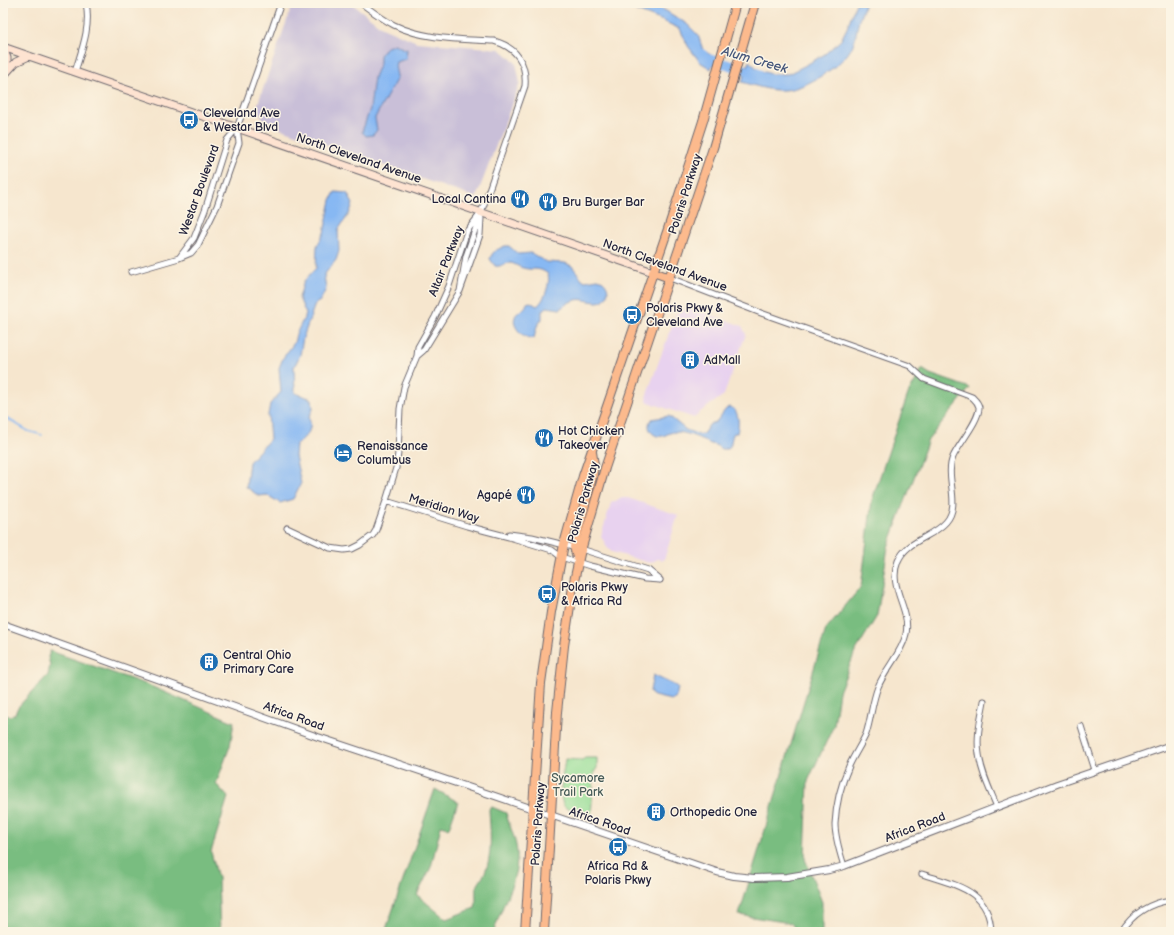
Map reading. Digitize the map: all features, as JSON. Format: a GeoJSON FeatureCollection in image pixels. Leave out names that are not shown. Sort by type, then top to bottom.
{"type":"FeatureCollection","features":[{"type":"Feature","properties":{"kind":"main road","name":"Polaris Parkway"},"geometry":{"type":"LineString","coordinates":[[525,932],[539,714],[545,646],[561,557],[583,476],[703,121],[736,3]]}},
{"type":"Feature","properties":{"kind":"main road","name":"Polaris Parkway"},"geometry":{"type":"LineString","coordinates":[[577,548],[709,162],[755,3]]}},
{"type":"Feature","properties":{"kind":"main road","name":"North Cleveland Avenue"},"geometry":{"type":"LineString","coordinates":[[3,48],[670,278]]}},
{"type":"Feature","properties":{"kind":"main road"},"geometry":{"type":"LineString","coordinates":[[3,48],[7,58],[6,72],[16,62],[29,56]]}},
{"type":"Feature","properties":{"kind":"main road"},"geometry":{"type":"LineString","coordinates":[[578,561],[577,548],[593,474],[594,465],[592,449]]}},
{"type":"Feature","properties":{"kind":"main road","name":"Polaris Parkway"},"geometry":{"type":"LineString","coordinates":[[544,932],[557,712],[564,646],[578,561]]}},
{"type":"Feature","properties":{"kind":"street"},"geometry":{"type":"LineString","coordinates":[[75,72],[87,28],[86,3]]}},
{"type":"Feature","properties":{"kind":"street","name":"Westar Boulevard"},"geometry":{"type":"LineString","coordinates":[[179,258],[194,238],[205,210],[227,140],[237,128],[281,3]]}},
{"type":"Feature","properties":{"kind":"street"},"geometry":{"type":"LineString","coordinates":[[361,3],[382,18],[412,32],[431,36],[494,41],[509,47],[519,56],[525,72],[525,86],[481,213]]}},
{"type":"Feature","properties":{"kind":"street","name":"Westar Boulevard"},"geometry":{"type":"LineString","coordinates":[[131,272],[179,258],[191,252],[198,245],[217,206],[239,143],[237,128]]}},
{"type":"Feature","properties":{"kind":"street","name":"Altair Parkway"},"geometry":{"type":"LineString","coordinates":[[417,356],[424,350],[460,292],[480,235],[481,213]]}},
{"type":"Feature","properties":{"kind":"street","name":"Altair Parkway"},"geometry":{"type":"LineString","coordinates":[[287,528],[330,548],[344,550],[352,549],[360,545],[373,535],[386,501],[398,453],[400,409],[404,387],[417,356],[418,347],[435,317],[449,286],[467,231],[481,213]]}},
{"type":"Feature","properties":{"kind":"street","name":"North Cleveland Avenue"},"geometry":{"type":"LineString","coordinates":[[670,278],[910,366],[924,379],[972,397],[977,402],[979,408],[973,424],[952,458],[950,470],[953,500],[951,513],[946,522],[939,528],[916,542],[904,552],[895,568],[894,578],[906,612],[906,636],[878,687],[866,733],[842,782],[835,825],[844,866]]}},
{"type":"Feature","properties":{"kind":"street","name":"Meridian Way"},"geometry":{"type":"LineString","coordinates":[[386,501],[552,550],[561,557],[578,561],[590,566],[645,579],[660,580],[648,570],[564,544],[520,535],[496,533]]}},
{"type":"Feature","properties":{"kind":"street","name":"Africa Road"},"geometry":{"type":"LineString","coordinates":[[3,624],[318,737],[717,872],[734,876],[754,878],[787,877],[844,866],[1095,770],[1171,745]]}},
{"type":"Feature","properties":{"kind":"street"},"geometry":{"type":"LineString","coordinates":[[984,701],[979,734],[979,754],[984,775],[997,807]]}},
{"type":"Feature","properties":{"kind":"street"},"geometry":{"type":"LineString","coordinates":[[1081,726],[1095,770]]}},
{"type":"Feature","properties":{"kind":"street"},"geometry":{"type":"LineString","coordinates":[[922,874],[962,887],[976,896],[989,917],[991,932]]}},
{"type":"Feature","properties":{"kind":"street"},"geometry":{"type":"LineString","coordinates":[[1121,932],[1126,924],[1139,912],[1158,902],[1171,900]]}},
{"type":"Feature","properties":{"kind":"shaded area"},"geometry":{"type":"Polygon","coordinates":[[[293,3],[351,3],[382,27],[417,42],[500,49],[516,63],[520,83],[476,198],[267,124],[256,109],[293,3]]]}},
{"type":"Feature","properties":{"kind":"shaded area"},"geometry":{"type":"Polygon","coordinates":[[[690,307],[742,326],[746,334],[724,395],[694,418],[648,402],[646,397],[676,314],[690,307]]]}},
{"type":"Feature","properties":{"kind":"shaded area"},"geometry":{"type":"Polygon","coordinates":[[[622,498],[628,498],[678,515],[664,560],[658,559],[650,563],[612,552],[608,549],[601,536],[611,503],[622,498]]]}},
{"type":"Feature","properties":{"kind":"green space"},"geometry":{"type":"Polygon","coordinates":[[[922,369],[930,374],[970,388],[928,440],[888,547],[877,616],[855,652],[839,692],[834,725],[808,781],[805,859],[822,902],[822,932],[797,932],[791,923],[739,915],[826,629],[861,587],[872,500],[908,394],[922,369]]]}},
{"type":"Feature","properties":{"kind":"green space"},"geometry":{"type":"Polygon","coordinates":[[[50,651],[148,685],[234,722],[230,746],[216,784],[228,797],[211,852],[218,878],[220,932],[3,932],[3,717],[5,715],[10,716],[15,714],[18,707],[48,675],[50,665],[48,657],[50,651]]]}},
{"type":"Feature","properties":{"kind":"green space","name":"Sycamore Trail Park"},"geometry":{"type":"Polygon","coordinates":[[[585,758],[597,758],[597,768],[594,772],[591,816],[566,808],[561,799],[561,785],[565,759],[582,760],[585,758]]]}},
{"type":"Feature","properties":{"kind":"green space"},"geometry":{"type":"Polygon","coordinates":[[[435,789],[458,802],[449,828],[441,826],[431,867],[417,895],[446,919],[475,908],[476,889],[488,865],[489,858],[489,809],[492,807],[506,813],[515,842],[517,862],[515,873],[494,932],[385,932],[435,789]]]}},
{"type":"Feature","properties":{"kind":"water"},"geometry":{"type":"Polygon","coordinates":[[[620,3],[651,3],[687,24],[698,35],[703,50],[714,57],[711,69],[700,62],[688,46],[680,29],[620,3]]]}},
{"type":"Feature","properties":{"kind":"water"},"geometry":{"type":"Polygon","coordinates":[[[856,3],[865,3],[853,44],[844,58],[829,71],[810,82],[792,89],[774,90],[742,82],[749,61],[759,70],[771,74],[788,74],[825,54],[841,40],[856,3]]]}},
{"type":"Feature","properties":{"kind":"water"},"geometry":{"type":"Polygon","coordinates":[[[395,44],[407,49],[406,59],[396,62],[395,66],[397,78],[375,118],[377,130],[373,135],[366,136],[362,132],[370,109],[374,77],[380,63],[380,55],[385,48],[395,44]]]}},
{"type":"Feature","properties":{"kind":"water"},"geometry":{"type":"Polygon","coordinates":[[[335,192],[347,193],[353,204],[349,214],[338,230],[339,251],[336,260],[324,275],[326,289],[320,301],[315,304],[303,338],[300,355],[294,367],[295,393],[312,399],[313,409],[309,417],[310,430],[296,444],[295,456],[301,483],[293,499],[280,503],[267,495],[259,496],[246,487],[249,462],[270,439],[268,415],[270,404],[281,392],[279,368],[283,358],[294,343],[296,334],[306,314],[299,298],[304,281],[316,268],[317,246],[324,233],[331,200],[335,192]]]}},
{"type":"Feature","properties":{"kind":"water"},"geometry":{"type":"Polygon","coordinates":[[[505,246],[509,246],[518,254],[531,253],[546,262],[565,263],[572,266],[585,281],[598,279],[603,281],[607,287],[607,295],[604,299],[597,302],[580,299],[570,302],[560,309],[547,307],[542,311],[542,319],[537,326],[534,338],[527,337],[517,329],[514,321],[515,317],[527,303],[530,302],[537,306],[540,304],[548,287],[549,278],[548,274],[538,269],[523,268],[510,263],[495,266],[490,259],[492,254],[505,246]]]}},
{"type":"Feature","properties":{"kind":"water"},"geometry":{"type":"Polygon","coordinates":[[[730,407],[736,411],[738,426],[737,433],[734,433],[730,446],[727,449],[721,449],[716,445],[679,432],[657,436],[650,431],[649,428],[649,423],[652,419],[669,416],[686,430],[700,435],[703,434],[710,424],[716,422],[726,409],[730,407]]]}},
{"type":"Feature","properties":{"kind":"water"},"geometry":{"type":"Polygon","coordinates":[[[653,675],[676,686],[678,688],[676,697],[671,700],[651,694],[650,691],[653,675]]]}},
{"type":"Feature","properties":{"kind":"waterway","name":"Alum Creek"},"geometry":{"type":"LineString","coordinates":[[702,54],[705,58],[759,74]]}},
{"type":"Feature","properties":{"kind":"waterway"},"geometry":{"type":"LineString","coordinates":[[3,416],[28,431],[42,435]]}},
{"type":"Feature","properties":{"kind":"place","name":"Cleveland Ave & Westar Blvd"},"geometry":{"type":"Point","coordinates":[189,120]}},
{"type":"Feature","properties":{"kind":"place","name":"Local Cantina"},"geometry":{"type":"Point","coordinates":[520,199]}},
{"type":"Feature","properties":{"kind":"place","name":"Bru Burger Bar"},"geometry":{"type":"Point","coordinates":[548,202]}},
{"type":"Feature","properties":{"kind":"place","name":"Polaris Pkwy & Cleveland Ave"},"geometry":{"type":"Point","coordinates":[632,315]}},
{"type":"Feature","properties":{"kind":"place","name":"AdMall"},"geometry":{"type":"Point","coordinates":[690,360]}},
{"type":"Feature","properties":{"kind":"place","name":"Hot Chicken Takeover"},"geometry":{"type":"Point","coordinates":[544,438]}},
{"type":"Feature","properties":{"kind":"place","name":"Renaissance Columbus"},"geometry":{"type":"Point","coordinates":[343,453]}},
{"type":"Feature","properties":{"kind":"place","name":"Agapé"},"geometry":{"type":"Point","coordinates":[526,495]}},
{"type":"Feature","properties":{"kind":"place","name":"Polaris Pkwy & Africa Rd"},"geometry":{"type":"Point","coordinates":[547,594]}},
{"type":"Feature","properties":{"kind":"place","name":"Central Ohio Primary Care"},"geometry":{"type":"Point","coordinates":[209,662]}},
{"type":"Feature","properties":{"kind":"place","name":"Orthopedic One"},"geometry":{"type":"Point","coordinates":[656,812]}},
{"type":"Feature","properties":{"kind":"place","name":"Africa Rd & Polaris Pkwy"},"geometry":{"type":"Point","coordinates":[618,847]}}]}
